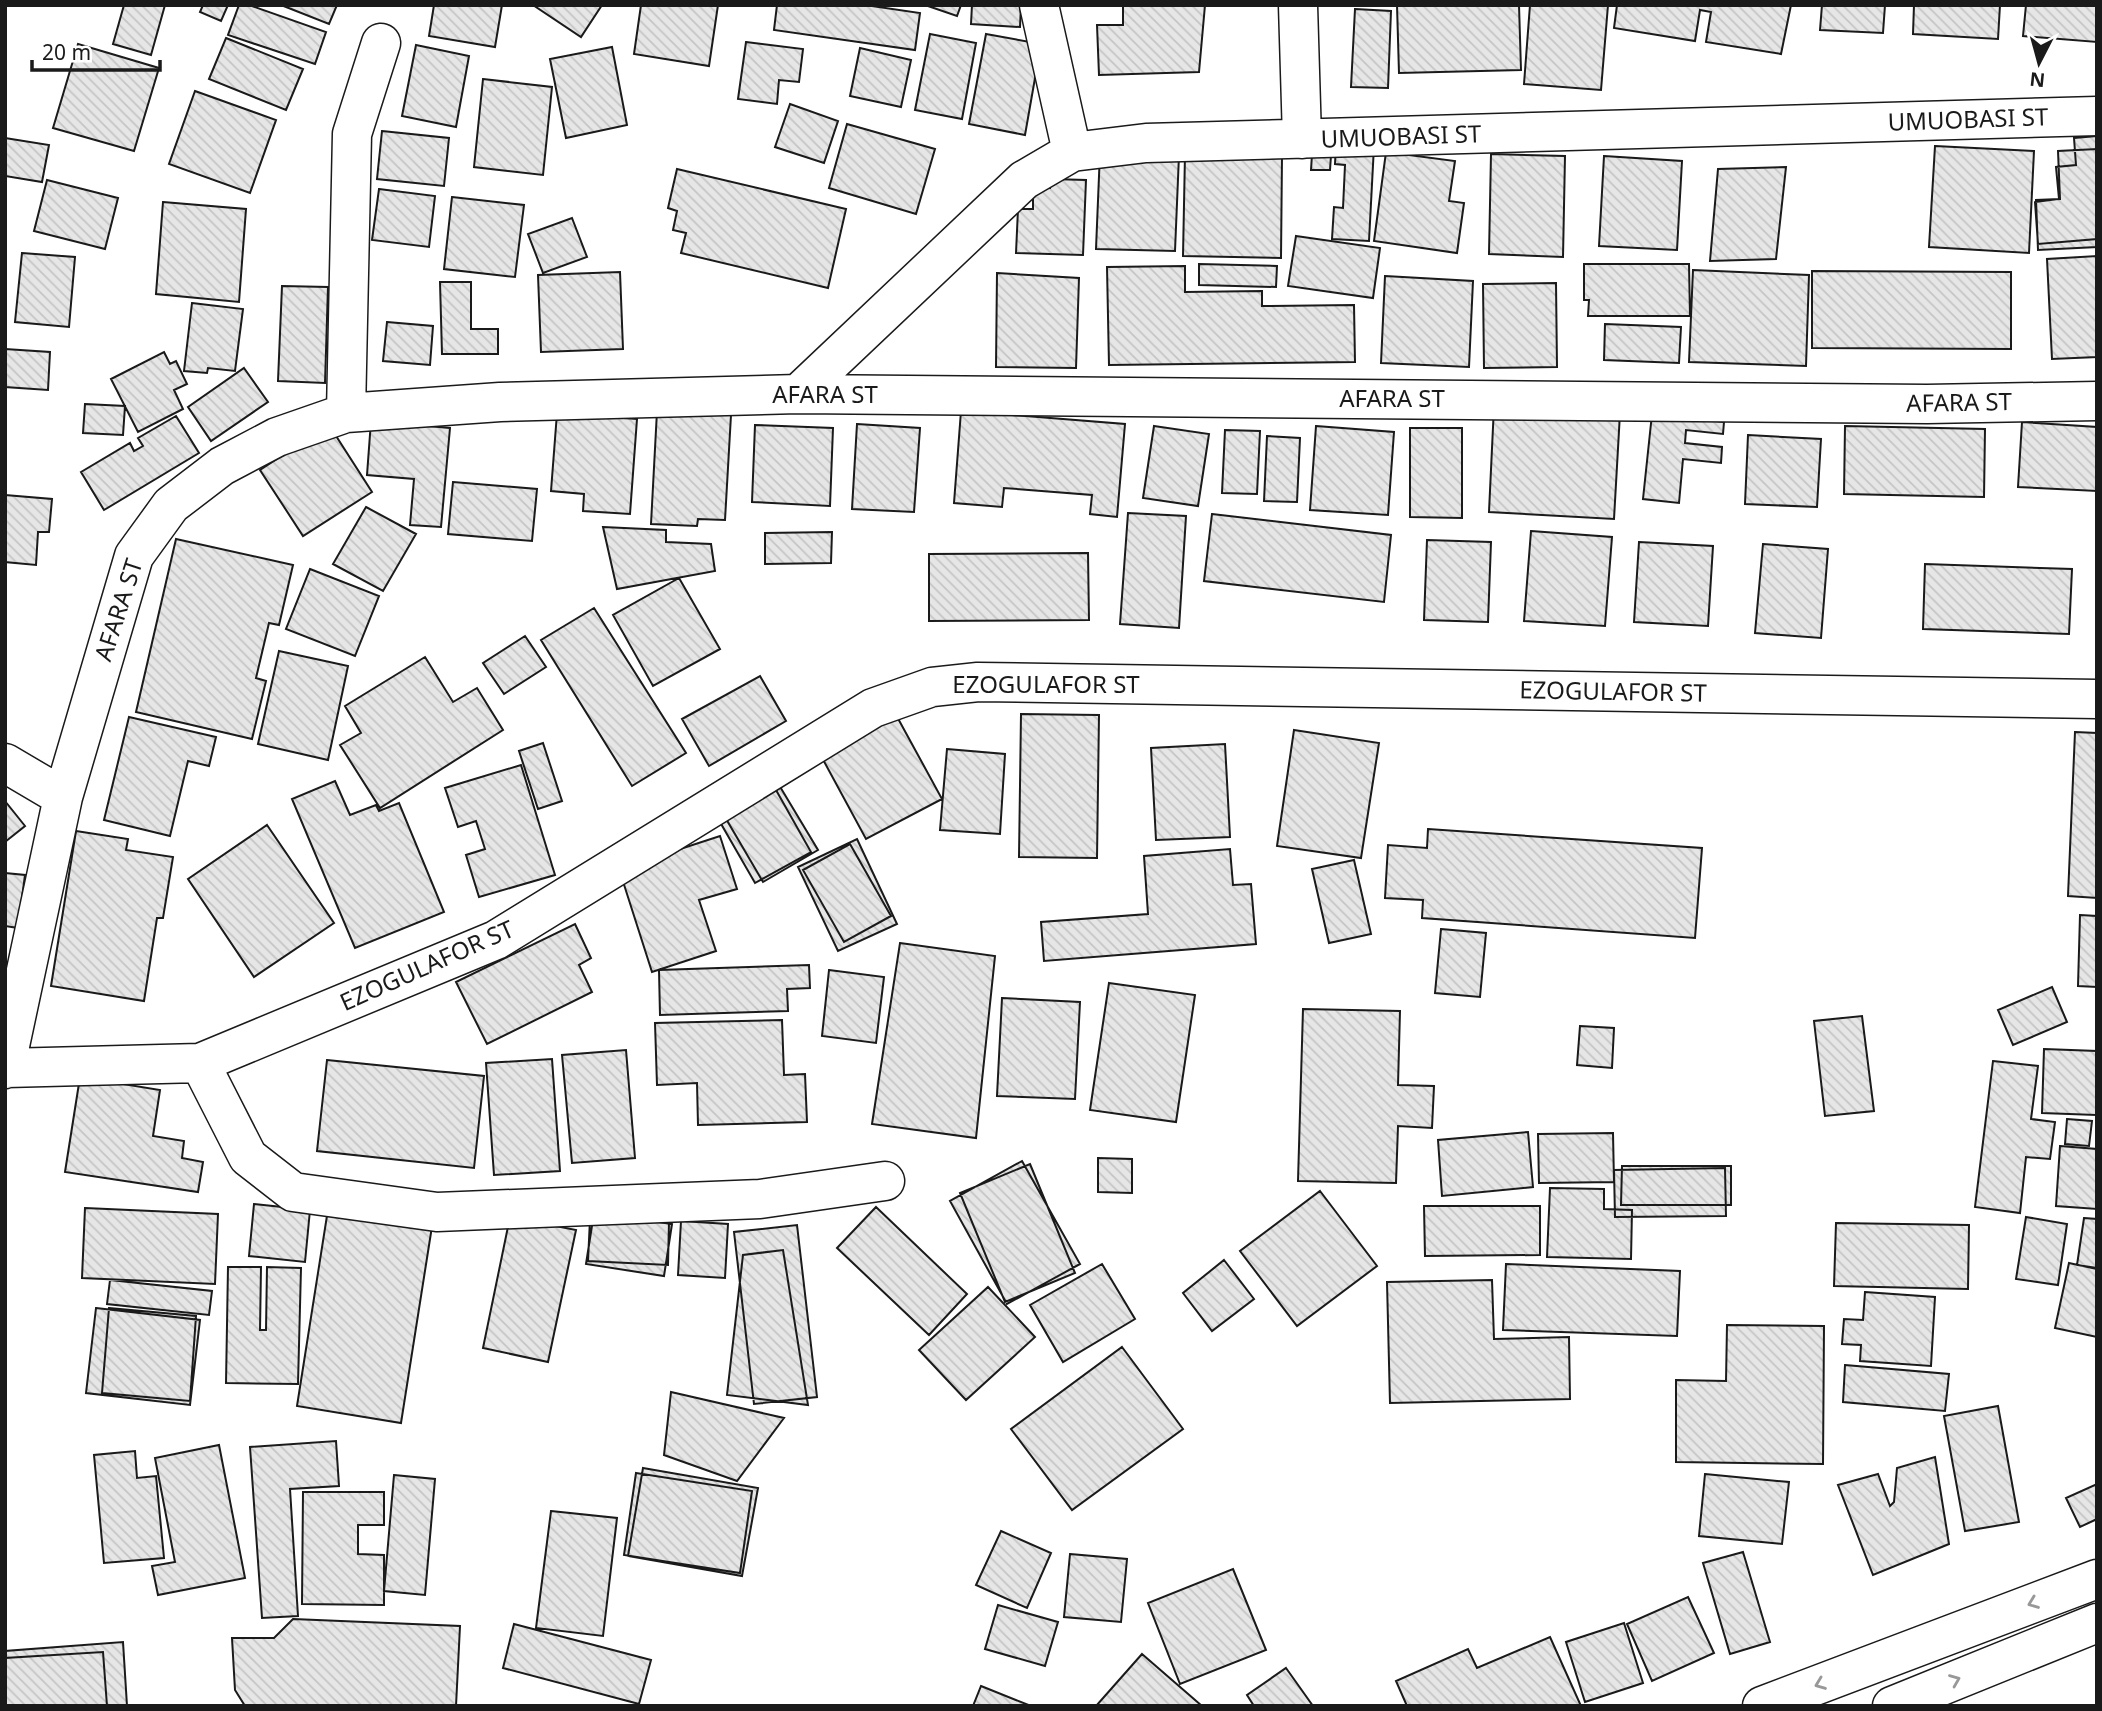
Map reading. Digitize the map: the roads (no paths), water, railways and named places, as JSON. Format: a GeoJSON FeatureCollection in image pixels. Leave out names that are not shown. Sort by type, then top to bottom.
{"type":"FeatureCollection","features":[{"type":"Feature","properties":{"kind":"street"},"geometry":{"type":"LineString","coordinates":[[1039,5],[1072,152]]}},
{"type":"Feature","properties":{"kind":"street"},"geometry":{"type":"LineString","coordinates":[[1298,5],[1302,139]]}},
{"type":"Feature","properties":{"kind":"street"},"geometry":{"type":"LineString","coordinates":[[346,413],[352,134],[381,43]]}},
{"type":"Feature","properties":{"kind":"street","name":"UMUOBASI ST"},"geometry":{"type":"LineString","coordinates":[[798,394],[1024,180],[1072,152],[1146,143],[2097,116]]}},
{"type":"Feature","properties":{"kind":"street","name":"AFARA ST"},"geometry":{"type":"LineString","coordinates":[[6,1069],[63,797],[134,556],[171,505],[222,466],[277,437],[346,413],[500,402],[798,394],[1927,404],[2097,401]]}},
{"type":"Feature","properties":{"kind":"street","name":"EZOGULAFOR ST"},"geometry":{"type":"LineString","coordinates":[[6,1069],[200,1063],[496,940],[873,708],[932,687],[978,682],[2097,699]]}},
{"type":"Feature","properties":{"kind":"street"},"geometry":{"type":"LineString","coordinates":[[5,763],[63,797]]}},
{"type":"Feature","properties":{"kind":"street"},"geometry":{"type":"LineString","coordinates":[[200,1063],[248,1157],[293,1192],[437,1212],[760,1199],[886,1181]]}},
{"type":"Feature","properties":{"kind":"street"},"geometry":{"type":"LineString","coordinates":[[1762,1706],[2097,1579]]}},
{"type":"Feature","properties":{"kind":"street"},"geometry":{"type":"LineString","coordinates":[[1892,1706],[2097,1623]]}}]}
